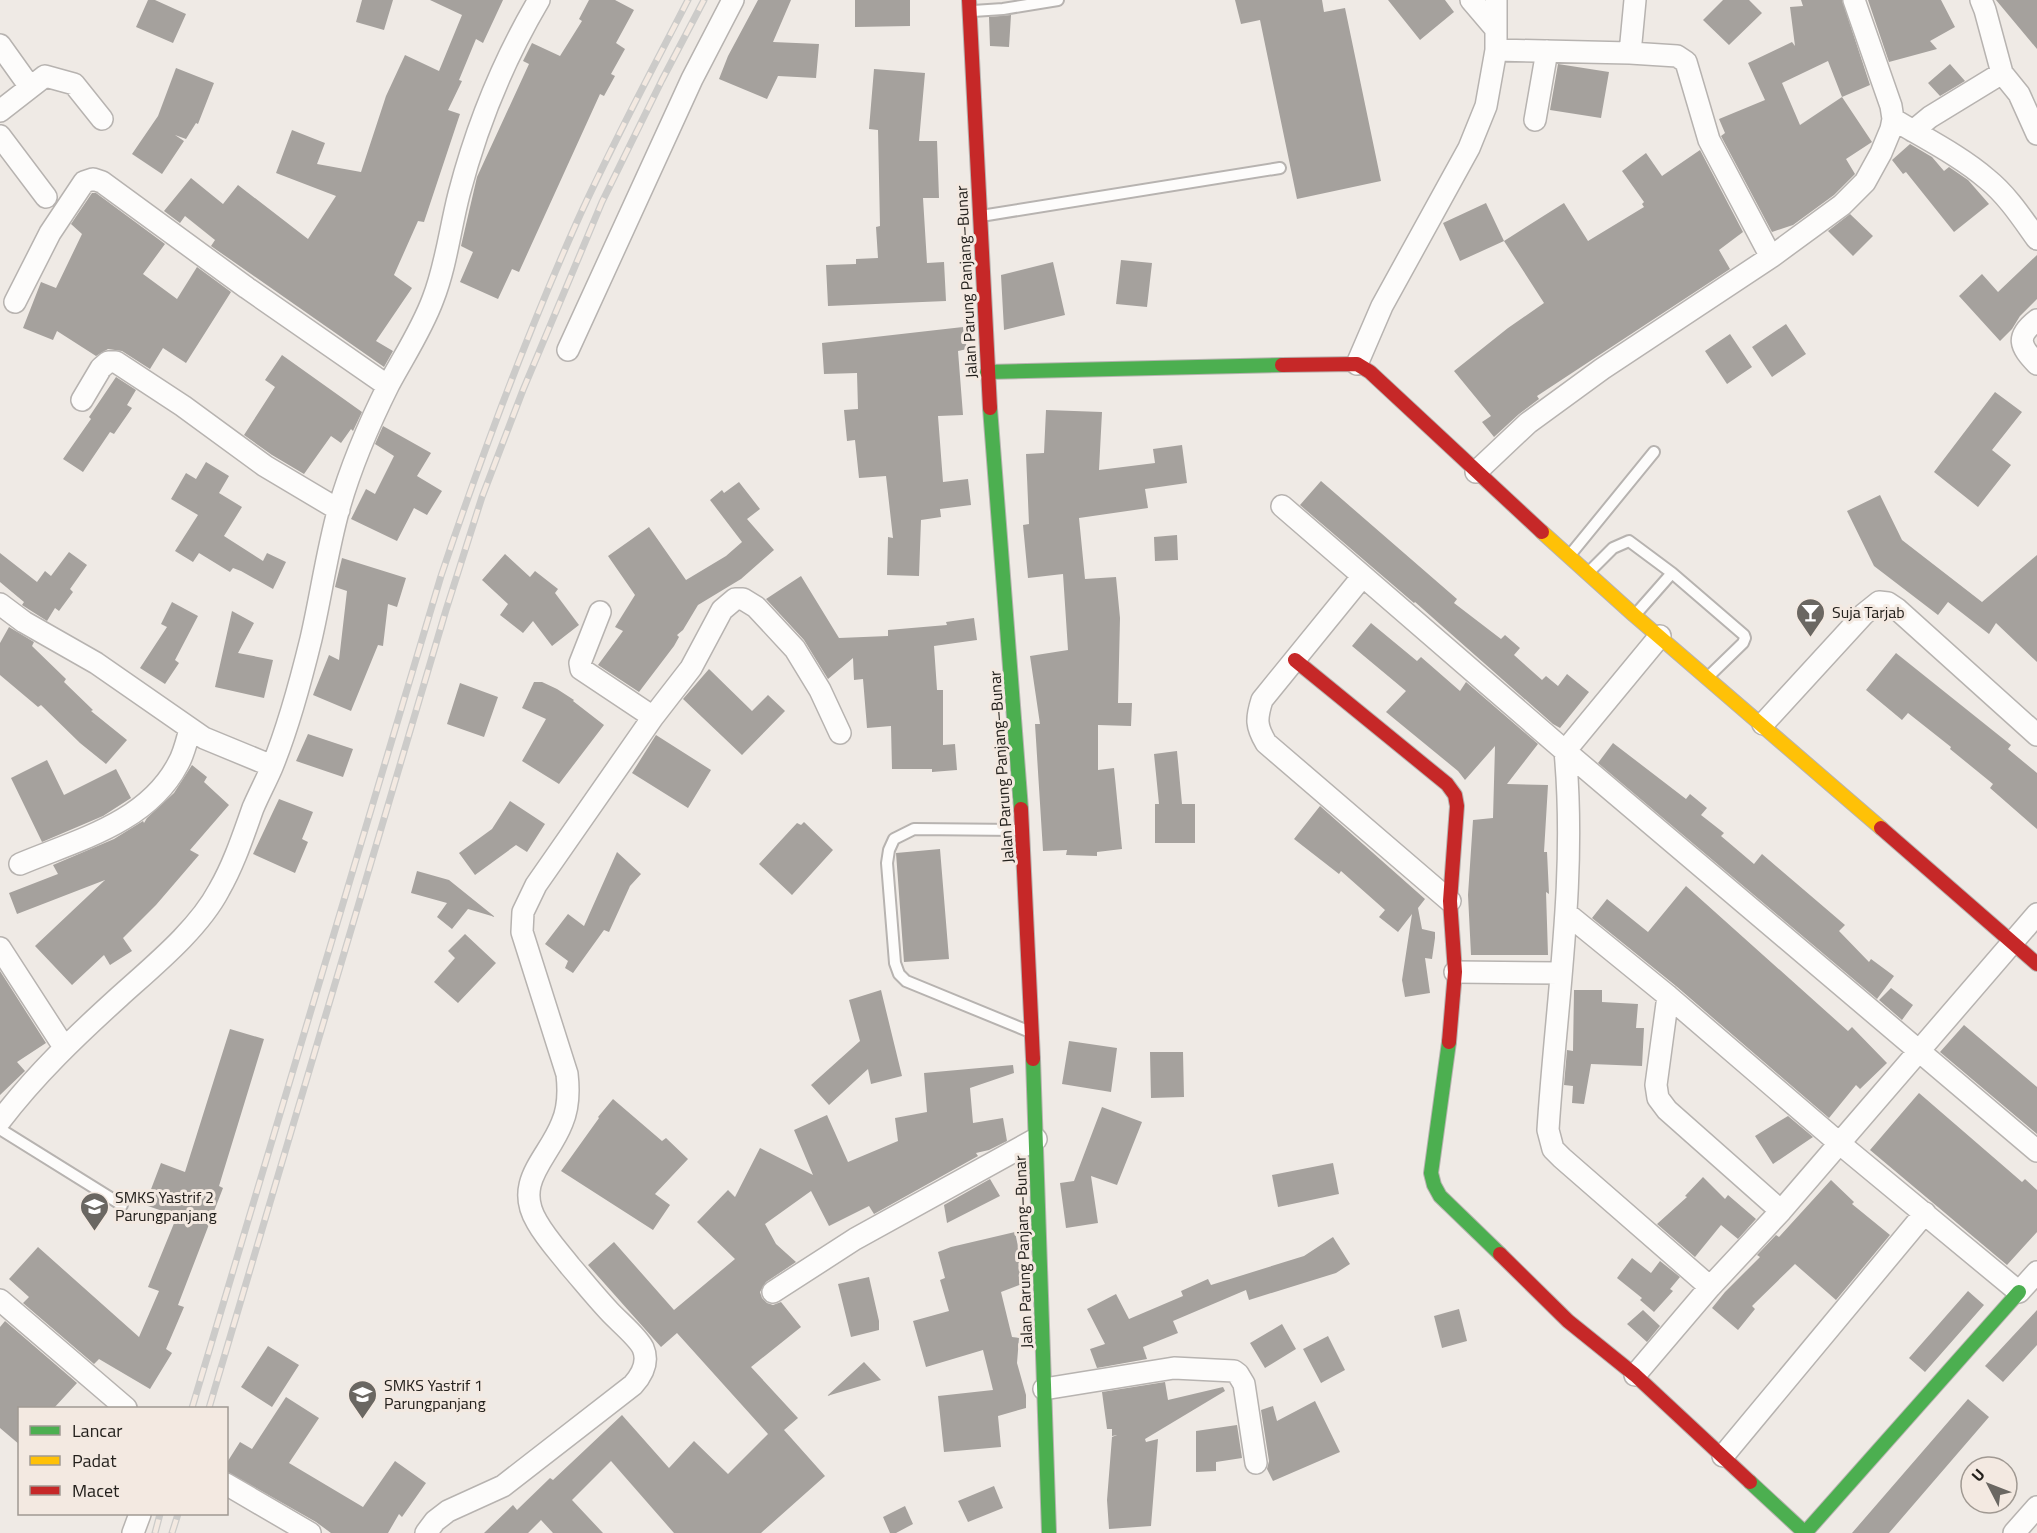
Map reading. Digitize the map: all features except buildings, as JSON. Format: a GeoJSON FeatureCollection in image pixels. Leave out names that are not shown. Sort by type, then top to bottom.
{"type":"FeatureCollection","features":[{"type":"Feature","properties":{"kind":"street"},"geometry":{"type":"LineString","coordinates":[[0,1121],[20,1095],[64,1047],[165,956],[207,910],[239,851],[254,806],[272,766],[307,656],[319,606],[326,559],[351,470],[388,386],[434,299],[462,185],[488,102],[539,0]]}},
{"type":"Feature","properties":{"kind":"street"},"geometry":{"type":"LineString","coordinates":[[568,350],[692,79],[733,0]]}},
{"type":"Feature","properties":{"kind":"street"},"geometry":{"type":"LineString","coordinates":[[1471,0],[1494,27]]}},
{"type":"Feature","properties":{"kind":"street"},"geometry":{"type":"LineString","coordinates":[[1357,364],[1382,306],[1480,124],[1486,105],[1496,50],[1494,27],[1496,0]]}},
{"type":"Feature","properties":{"kind":"street"},"geometry":{"type":"LineString","coordinates":[[1629,53],[1635,0]]}},
{"type":"Feature","properties":{"kind":"street"},"geometry":{"type":"LineString","coordinates":[[1476,472],[1528,423],[1592,376],[1771,257],[1842,205],[1865,182],[1881,153],[1893,119],[1891,106],[1854,0]]}},
{"type":"Feature","properties":{"kind":"street"},"geometry":{"type":"LineString","coordinates":[[1981,0],[2002,73],[2019,94],[2037,134]]}},
{"type":"Feature","properties":{"kind":"street","name":"Jalan Parung Panjang–Bunar"},"geometry":{"type":"LineString","coordinates":[[969,6],[987,372],[1023,830],[1049,1533]]}},
{"type":"Feature","properties":{"kind":"street"},"geometry":{"type":"LineString","coordinates":[[0,45],[30,87]]}},
{"type":"Feature","properties":{"kind":"street"},"geometry":{"type":"LineString","coordinates":[[1496,50],[1677,56],[1686,62],[1709,140],[1771,257]]}},
{"type":"Feature","properties":{"kind":"street"},"geometry":{"type":"LineString","coordinates":[[1535,120],[1547,51]]}},
{"type":"Feature","properties":{"kind":"street"},"geometry":{"type":"LineString","coordinates":[[1912,130],[2002,73]]}},
{"type":"Feature","properties":{"kind":"street"},"geometry":{"type":"LineString","coordinates":[[0,111],[45,76],[74,84],[102,119]]}},
{"type":"Feature","properties":{"kind":"street"},"geometry":{"type":"LineString","coordinates":[[1893,119],[1989,180],[2018,212],[2037,239]]}},
{"type":"Feature","properties":{"kind":"street"},"geometry":{"type":"LineString","coordinates":[[0,136],[46,197]]}},
{"type":"Feature","properties":{"kind":"street"},"geometry":{"type":"LineString","coordinates":[[15,302],[50,233],[84,183],[93,179],[102,182],[247,288],[388,386]]}},
{"type":"Feature","properties":{"kind":"street"},"geometry":{"type":"LineString","coordinates":[[2037,320],[2022,334],[2021,341],[2026,352],[2037,364]]}},
{"type":"Feature","properties":{"kind":"street"},"geometry":{"type":"LineString","coordinates":[[82,400],[102,368],[108,362],[117,362],[183,406],[265,466],[339,510]]}},
{"type":"Feature","properties":{"kind":"street"},"geometry":{"type":"LineString","coordinates":[[987,372],[1357,364],[1370,372],[1634,615],[1763,724],[2037,964]]}},
{"type":"Feature","properties":{"kind":"street"},"geometry":{"type":"LineString","coordinates":[[1282,506],[1565,751],[2037,1151]]}},
{"type":"Feature","properties":{"kind":"street"},"geometry":{"type":"LineString","coordinates":[[1362,577],[1262,700],[1258,713],[1258,729],[1266,743],[1449,901]]}},
{"type":"Feature","properties":{"kind":"street"},"geometry":{"type":"LineString","coordinates":[[426,1533],[435,1521],[448,1511],[503,1486],[633,1385],[640,1378],[645,1365],[642,1347],[599,1300],[553,1244],[536,1222],[529,1205],[528,1189],[534,1171],[548,1153],[563,1122],[569,1098],[567,1074],[522,932],[523,912],[536,885],[653,717],[691,668],[722,610],[735,599],[743,599],[756,607],[795,649],[820,690],[840,733]]}},
{"type":"Feature","properties":{"kind":"street"},"geometry":{"type":"LineString","coordinates":[[1763,724],[1864,614],[1879,602],[1888,603],[1897,609],[2037,735]]}},
{"type":"Feature","properties":{"kind":"street"},"geometry":{"type":"LineString","coordinates":[[0,604],[43,634],[96,663],[204,738],[272,766]]}},
{"type":"Feature","properties":{"kind":"street"},"geometry":{"type":"LineString","coordinates":[[600,612],[580,663],[581,669],[653,717]]}},
{"type":"Feature","properties":{"kind":"street"},"geometry":{"type":"LineString","coordinates":[[1660,636],[1565,751],[1569,834],[1566,913],[1548,1130],[1553,1149],[1710,1287]]}},
{"type":"Feature","properties":{"kind":"street"},"geometry":{"type":"LineString","coordinates":[[1295,660],[1447,784],[1455,795],[1457,806],[1449,901],[1455,972],[1452,1023],[1431,1173],[1440,1196],[1568,1321],[1635,1375],[1804,1533],[2037,1272]]}},
{"type":"Feature","properties":{"kind":"street"},"geometry":{"type":"LineString","coordinates":[[20,864],[128,818],[163,788],[180,761],[190,729]]}},
{"type":"Feature","properties":{"kind":"street"},"geometry":{"type":"LineString","coordinates":[[1566,913],[2019,1292]]}},
{"type":"Feature","properties":{"kind":"street"},"geometry":{"type":"LineString","coordinates":[[1635,1375],[1710,1287],[1781,1211],[2037,914]]}},
{"type":"Feature","properties":{"kind":"street"},"geometry":{"type":"LineString","coordinates":[[0,948],[64,1047]]}},
{"type":"Feature","properties":{"kind":"street"},"geometry":{"type":"LineString","coordinates":[[1455,972],[1560,973]]}},
{"type":"Feature","properties":{"kind":"street"},"geometry":{"type":"LineString","coordinates":[[1668,996],[1656,1085],[1658,1098],[1666,1110],[1781,1211]]}},
{"type":"Feature","properties":{"kind":"street"},"geometry":{"type":"LineString","coordinates":[[773,1292],[855,1239],[1036,1139]]}},
{"type":"Feature","properties":{"kind":"street"},"geometry":{"type":"LineString","coordinates":[[1723,1456],[1925,1213]]}},
{"type":"Feature","properties":{"kind":"street"},"geometry":{"type":"LineString","coordinates":[[0,1300],[125,1407]]}},
{"type":"Feature","properties":{"kind":"street"},"geometry":{"type":"LineString","coordinates":[[1044,1389],[1174,1368],[1234,1371],[1244,1384],[1256,1463]]}},
{"type":"Feature","properties":{"kind":"street"},"geometry":{"type":"LineString","coordinates":[[228,1485],[310,1533]]}},
{"type":"Feature","properties":{"kind":"street"},"geometry":{"type":"LineString","coordinates":[[2014,1533],[2037,1508]]}},
{"type":"Feature","properties":{"kind":"street"},"geometry":{"type":"LineString","coordinates":[[133,1533],[140,1515]]}},
{"type":"Feature","properties":{"kind":"lane"},"geometry":{"type":"LineString","coordinates":[[969,6],[1003,9],[1058,0]]}},
{"type":"Feature","properties":{"kind":"lane"},"geometry":{"type":"LineString","coordinates":[[978,216],[1280,168]]}},
{"type":"Feature","properties":{"kind":"lane"},"geometry":{"type":"LineString","coordinates":[[1570,556],[1654,453]]}},
{"type":"Feature","properties":{"kind":"lane"},"geometry":{"type":"LineString","coordinates":[[1589,573],[1613,548],[1629,541],[1672,573],[1744,634],[1743,643],[1707,678]]}},
{"type":"Feature","properties":{"kind":"lane"},"geometry":{"type":"LineString","coordinates":[[1634,615],[1672,573]]}},
{"type":"Feature","properties":{"kind":"lane"},"geometry":{"type":"LineString","coordinates":[[1023,830],[914,829],[894,839],[887,863],[895,963],[898,974],[906,981],[1032,1032]]}},
{"type":"Feature","properties":{"kind":"lane"},"geometry":{"type":"LineString","coordinates":[[0,1129],[122,1205]]}},
{"type":"Feature","properties":{"kind":"railway"},"geometry":{"type":"LineString","coordinates":[[192,1407],[441,576],[472,487],[521,355],[576,224],[616,139],[688,0]]}},
{"type":"Feature","properties":{"kind":"railway"},"geometry":{"type":"LineString","coordinates":[[209,1407],[446,610],[482,497],[523,390],[602,202],[704,0]]}},
{"type":"Feature","properties":{"kind":"railway"},"geometry":{"type":"LineString","coordinates":[[155,1533],[160,1515]]}},
{"type":"Feature","properties":{"kind":"railway"},"geometry":{"type":"LineString","coordinates":[[172,1533],[178,1515]]}},
{"type":"Feature","properties":{"kind":"traffic: fast"},"geometry":{"type":"LineString","coordinates":[[987,372],[1282,365]]}},
{"type":"Feature","properties":{"kind":"traffic: fast"},"geometry":{"type":"LineString","coordinates":[[990,408],[1021,809]]}},
{"type":"Feature","properties":{"kind":"traffic: fast"},"geometry":{"type":"LineString","coordinates":[[1449,1042],[1431,1173],[1440,1196],[1500,1254]]}},
{"type":"Feature","properties":{"kind":"traffic: fast"},"geometry":{"type":"LineString","coordinates":[[1033,1059],[1049,1533]]}},
{"type":"Feature","properties":{"kind":"traffic: fast"},"geometry":{"type":"LineString","coordinates":[[1750,1482],[1805,1533],[2019,1292]]}},
{"type":"Feature","properties":{"kind":"traffic: slow"},"geometry":{"type":"LineString","coordinates":[[1542,532],[1634,615],[1881,828]]}},
{"type":"Feature","properties":{"kind":"traffic: jam"},"geometry":{"type":"LineString","coordinates":[[969,0],[990,408]]}},
{"type":"Feature","properties":{"kind":"traffic: jam"},"geometry":{"type":"LineString","coordinates":[[1282,365],[1357,364],[1370,372],[1542,532]]}},
{"type":"Feature","properties":{"kind":"traffic: jam"},"geometry":{"type":"LineString","coordinates":[[1295,660],[1447,784],[1455,795],[1457,806],[1450,901],[1455,972],[1449,1042]]}},
{"type":"Feature","properties":{"kind":"traffic: jam"},"geometry":{"type":"LineString","coordinates":[[1021,809],[1033,1059]]}},
{"type":"Feature","properties":{"kind":"traffic: jam"},"geometry":{"type":"LineString","coordinates":[[1881,828],[2037,964]]}},
{"type":"Feature","properties":{"kind":"traffic: jam"},"geometry":{"type":"LineString","coordinates":[[1500,1254],[1568,1321],[1635,1375],[1750,1482]]}},
{"type":"Feature","properties":{"kind":"place","name":"Suja Tarjab"},"geometry":{"type":"Point","coordinates":[1811,638]}},
{"type":"Feature","properties":{"kind":"place","name":"SMKS Yastrif 2 Parungpanjang"},"geometry":{"type":"Point","coordinates":[94,1232]}},
{"type":"Feature","properties":{"kind":"place","name":"SMKS Yastrif 1 Parungpanjang"},"geometry":{"type":"Point","coordinates":[363,1420]}}]}
